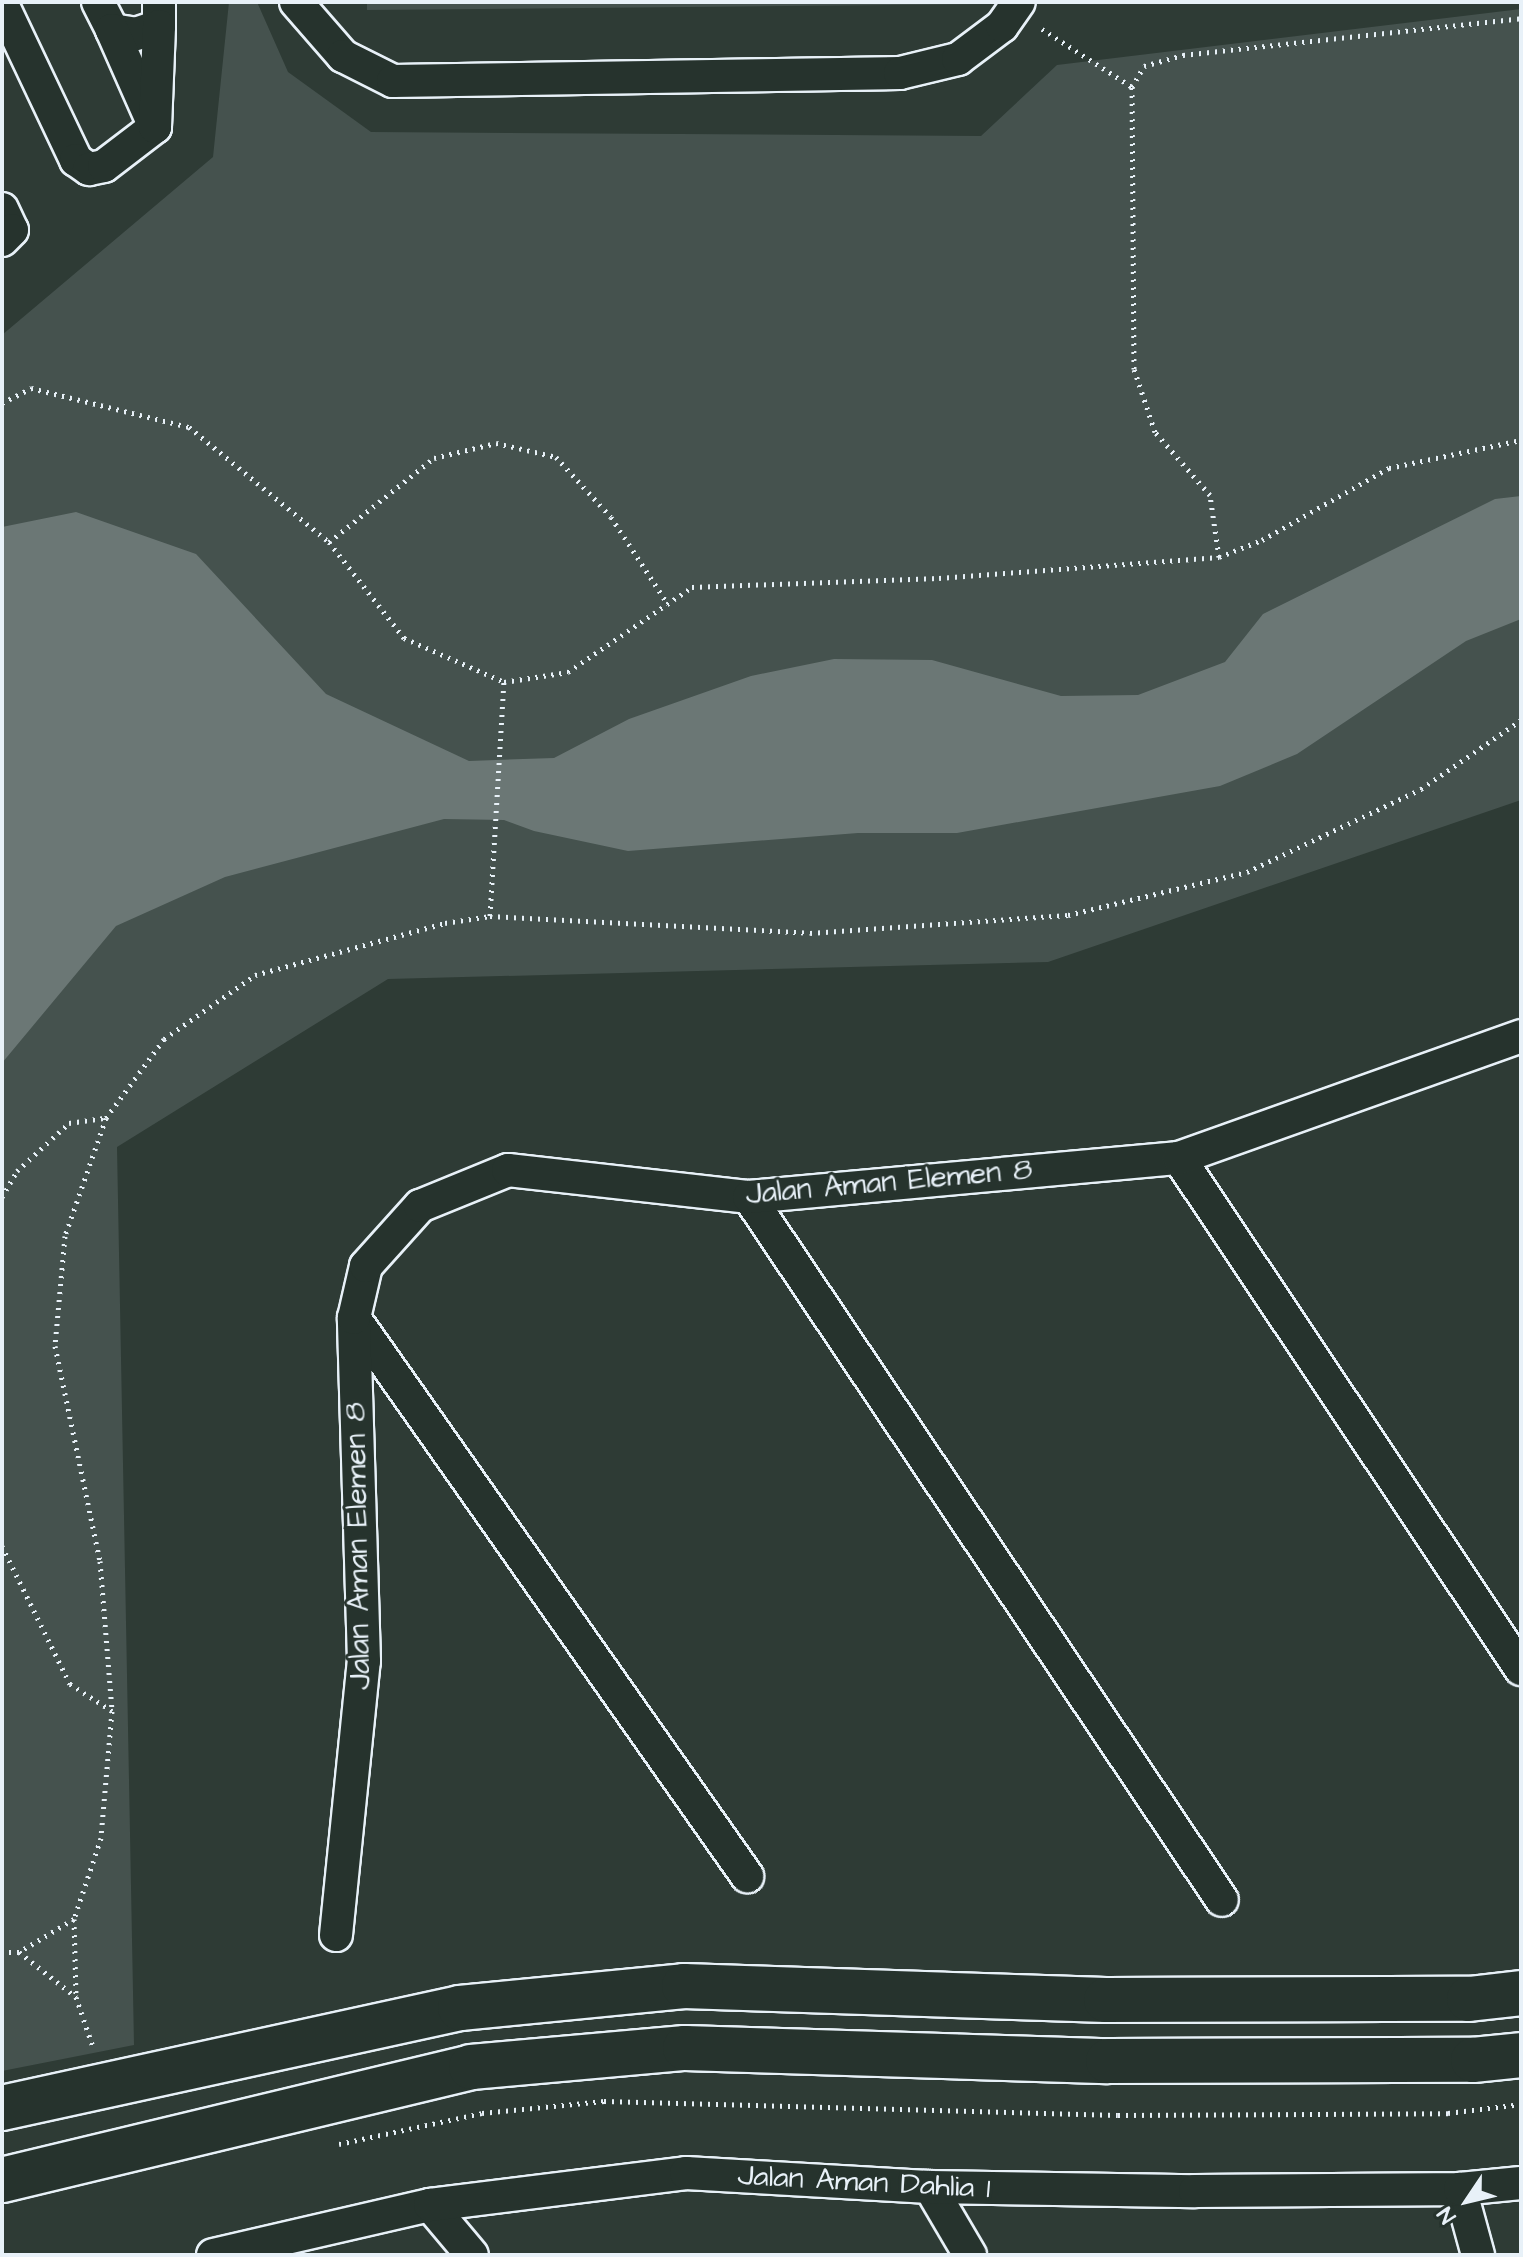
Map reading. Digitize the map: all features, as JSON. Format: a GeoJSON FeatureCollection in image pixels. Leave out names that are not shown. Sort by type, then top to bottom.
{"type":"FeatureCollection","features":[{"type":"Feature","properties":{"kind":"street"},"geometry":{"type":"LineString","coordinates":[[296,2],[343,56],[393,81],[900,73],[958,59],[1002,26],[1016,6]]}},
{"type":"Feature","properties":{"kind":"street"},"geometry":{"type":"LineString","coordinates":[[2,4],[76,160],[89,169],[104,166],[155,127]]}},
{"type":"Feature","properties":{"kind":"street"},"geometry":{"type":"LineString","coordinates":[[155,127],[159,14]]}},
{"type":"Feature","properties":{"kind":"street"},"geometry":{"type":"LineString","coordinates":[[105,16],[136,34],[159,14]]}},
{"type":"Feature","properties":{"kind":"street"},"geometry":{"type":"LineString","coordinates":[[105,16],[155,127]]}},
{"type":"Feature","properties":{"kind":"street","name":"Jalan Aman Elemen 8"},"geometry":{"type":"LineString","coordinates":[[336,1935],[364,1661],[354,1318],[366,1266],[420,1206],[508,1170],[749,1197],[1179,1158],[1521,1036]]}},
{"type":"Feature","properties":{"kind":"street"},"geometry":{"type":"LineString","coordinates":[[1179,1158],[1521,1669]]}},
{"type":"Feature","properties":{"kind":"street"},"geometry":{"type":"LineString","coordinates":[[749,1197],[1222,1900]]}},
{"type":"Feature","properties":{"kind":"street"},"geometry":{"type":"LineString","coordinates":[[354,1318],[747,1876]]}},
{"type":"Feature","properties":{"kind":"street"},"geometry":{"type":"LineString","coordinates":[[2,2108],[460,2008],[684,1986],[1106,2000],[1469,1999],[1521,1993]]}},
{"type":"Feature","properties":{"kind":"street"},"geometry":{"type":"LineString","coordinates":[[2,2180],[471,2067],[685,2048],[1124,2061],[1473,2060],[1521,2055]]}},
{"type":"Feature","properties":{"kind":"street","name":"Jalan Aman Dahlia 1"},"geometry":{"type":"LineString","coordinates":[[213,2255],[430,2205],[686,2173],[930,2187],[1460,2189],[1521,2183]]}},
{"type":"Feature","properties":{"kind":"street"},"geometry":{"type":"LineString","coordinates":[[930,2187],[970,2255]]}},
{"type":"Feature","properties":{"kind":"street"},"geometry":{"type":"LineString","coordinates":[[1460,2189],[1478,2255]]}},
{"type":"Feature","properties":{"kind":"street"},"geometry":{"type":"LineString","coordinates":[[430,2205],[472,2255]]}},
{"type":"Feature","properties":{"kind":"path"},"geometry":{"type":"LineString","coordinates":[[1016,6],[1132,87]]}},
{"type":"Feature","properties":{"kind":"path"},"geometry":{"type":"LineString","coordinates":[[1219,557],[1210,495],[1155,432],[1134,369],[1132,87],[1144,66],[1183,55],[1521,18]]}},
{"type":"Feature","properties":{"kind":"path"},"geometry":{"type":"LineString","coordinates":[[2,403],[31,388],[189,427],[329,542],[404,638],[504,682],[568,672],[692,587],[939,578],[1219,557],[1262,540],[1389,468],[1521,440]]}},
{"type":"Feature","properties":{"kind":"path"},"geometry":{"type":"LineString","coordinates":[[329,542],[434,458],[496,443],[556,457],[611,517],[668,604]]}},
{"type":"Feature","properties":{"kind":"path"},"geometry":{"type":"LineString","coordinates":[[490,916],[504,682]]}},
{"type":"Feature","properties":{"kind":"path"},"geometry":{"type":"LineString","coordinates":[[97,2059],[76,1997],[74,1919],[101,1838],[112,1711],[100,1561],[55,1346],[65,1236],[106,1118],[164,1039],[255,975],[445,923],[490,916],[810,933],[1068,915],[1247,872],[1421,789],[1521,720]]}},
{"type":"Feature","properties":{"kind":"path"},"geometry":{"type":"LineString","coordinates":[[2,1197],[17,1171],[69,1123],[106,1118]]}},
{"type":"Feature","properties":{"kind":"path"},"geometry":{"type":"LineString","coordinates":[[2,1546],[70,1684],[112,1711]]}},
{"type":"Feature","properties":{"kind":"path"},"geometry":{"type":"LineString","coordinates":[[2,1952],[19,1952],[74,1919]]}},
{"type":"Feature","properties":{"kind":"path"},"geometry":{"type":"LineString","coordinates":[[19,1952],[76,1997]]}},
{"type":"Feature","properties":{"kind":"path"},"geometry":{"type":"LineString","coordinates":[[326,2147],[482,2113],[604,2101],[1118,2115],[1448,2113],[1521,2104]]}},
{"type":"Feature","properties":{"kind":"shaded area"},"geometry":{"type":"Polygon","coordinates":[[[229,2],[257,2],[288,72],[371,132],[981,136],[1057,65],[1521,9],[1521,800],[1048,962],[388,979],[117,1147],[134,2045],[2,2071],[2,335],[213,157],[229,2]]]}},
{"type":"Feature","properties":{"kind":"shaded area"},"geometry":{"type":"Polygon","coordinates":[[[367,2],[993,2],[993,4],[367,10],[367,2]]]}},
{"type":"Feature","properties":{"kind":"shaded area"},"geometry":{"type":"Polygon","coordinates":[[[1521,496],[1521,619],[1466,641],[1297,754],[1220,786],[957,833],[858,833],[628,851],[534,831],[504,820],[444,819],[225,877],[116,926],[2,1063],[2,527],[76,512],[196,554],[326,694],[469,761],[554,758],[629,719],[751,676],[834,659],[932,660],[1061,696],[1138,695],[1225,662],[1263,614],[1495,499],[1521,496]]]}}]}
